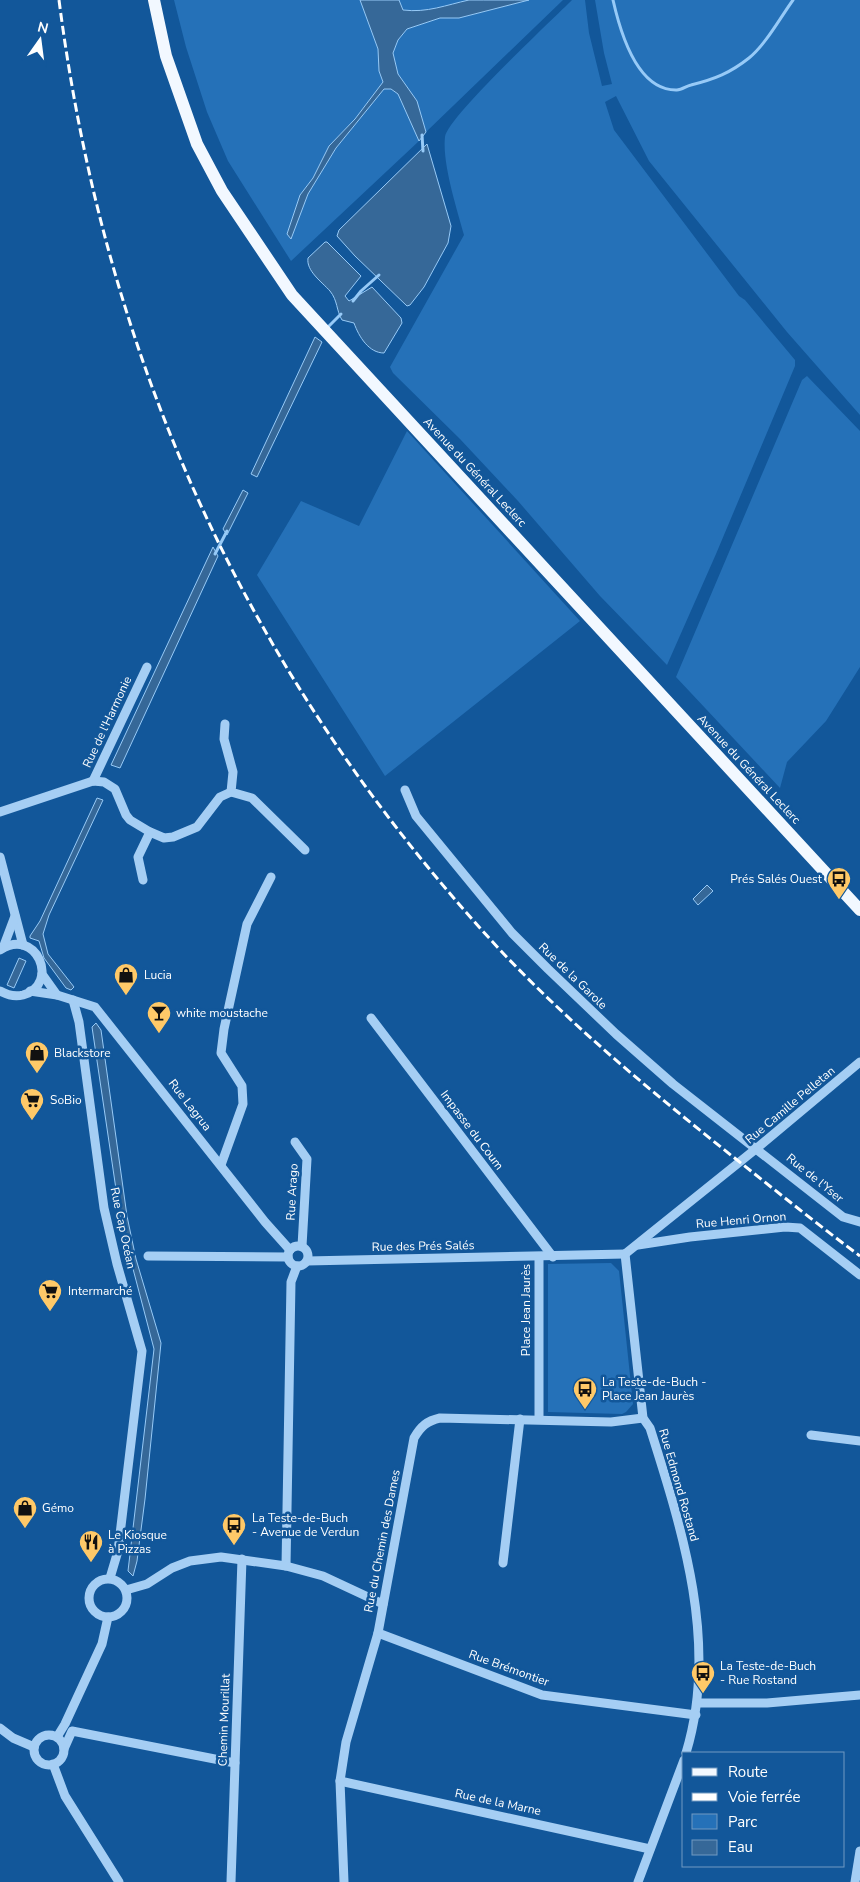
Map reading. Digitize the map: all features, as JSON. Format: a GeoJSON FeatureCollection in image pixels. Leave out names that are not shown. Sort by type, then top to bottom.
{"type":"FeatureCollection","features":[{"type":"Feature","properties":{"kind":"main road","name":"Avenue du Général Leclerc"},"geometry":{"type":"LineString","coordinates":[[154,0],[166,56],[197,144],[222,191],[292,295],[860,910]]}},
{"type":"Feature","properties":{"kind":"street","name":"Rue de l'Harmonie"},"geometry":{"type":"LineString","coordinates":[[0,812],[93,781],[146,667]]}},
{"type":"Feature","properties":{"kind":"street"},"geometry":{"type":"LineString","coordinates":[[224,724],[224,739],[233,772],[232,792]]}},
{"type":"Feature","properties":{"kind":"street"},"geometry":{"type":"LineString","coordinates":[[93,781],[104,782],[115,789],[128,818],[150,832],[164,838],[191,830],[202,822],[220,797],[232,792],[252,798],[305,850]]}},
{"type":"Feature","properties":{"kind":"street","name":"Rue de la Garole"},"geometry":{"type":"LineString","coordinates":[[405,790],[416,816],[512,933],[616,1034],[673,1084],[757,1148]]}},
{"type":"Feature","properties":{"kind":"street"},"geometry":{"type":"LineString","coordinates":[[143,880],[138,857],[150,832]]}},
{"type":"Feature","properties":{"kind":"street"},"geometry":{"type":"LineString","coordinates":[[0,857],[23,945]]}},
{"type":"Feature","properties":{"kind":"street"},"geometry":{"type":"LineString","coordinates":[[221,1165],[243,1104],[242,1086],[221,1053],[224,1030],[247,924],[271,877]]}},
{"type":"Feature","properties":{"kind":"street"},"geometry":{"type":"LineString","coordinates":[[1,949],[16,915]]}},
{"type":"Feature","properties":{"kind":"street"},"geometry":{"type":"LineString","coordinates":[[1,949],[12,944],[23,945],[33,950],[39,958],[42,974],[39,983],[30,991]]}},
{"type":"Feature","properties":{"kind":"street"},"geometry":{"type":"LineString","coordinates":[[42,974],[58,995]]}},
{"type":"Feature","properties":{"kind":"street","name":"Rue Lagrua"},"geometry":{"type":"LineString","coordinates":[[0,991],[14,996],[26,994],[30,991],[58,995],[95,1007],[289,1254]]}},
{"type":"Feature","properties":{"kind":"street","name":"Rue Cap Océan"},"geometry":{"type":"LineString","coordinates":[[74,1000],[79,1022],[104,1208],[117,1264],[142,1351],[118,1551],[110,1578]]}},
{"type":"Feature","properties":{"kind":"street","name":"Impasse du Coum"},"geometry":{"type":"LineString","coordinates":[[371,1018],[553,1256]]}},
{"type":"Feature","properties":{"kind":"street","name":"Rue Camille Pelletan"},"geometry":{"type":"LineString","coordinates":[[637,1245],[860,1062]]}},
{"type":"Feature","properties":{"kind":"street","name":"Rue Arago"},"geometry":{"type":"LineString","coordinates":[[296,1142],[307,1158],[302,1246]]}},
{"type":"Feature","properties":{"kind":"street","name":"Rue de l'Yser"},"geometry":{"type":"LineString","coordinates":[[757,1148],[843,1217],[860,1222]]}},
{"type":"Feature","properties":{"kind":"street","name":"Rue Henri Ornon"},"geometry":{"type":"LineString","coordinates":[[637,1245],[690,1236],[785,1227],[800,1228],[860,1276]]}},
{"type":"Feature","properties":{"kind":"street"},"geometry":{"type":"LineString","coordinates":[[625,1254],[637,1245]]}},
{"type":"Feature","properties":{"kind":"street"},"geometry":{"type":"LineString","coordinates":[[148,1256],[289,1254],[296,1246],[302,1246],[306,1248],[308,1254],[307,1261],[297,1266],[291,1263],[289,1254]]}},
{"type":"Feature","properties":{"kind":"street","name":"Place Jean Jaurès"},"geometry":{"type":"LineString","coordinates":[[539,1419],[539,1257],[625,1254]]}},
{"type":"Feature","properties":{"kind":"street","name":"Rue Edmond Rostand"},"geometry":{"type":"LineString","coordinates":[[625,1254],[643,1418],[650,1428],[675,1509],[698,1622],[696,1715],[686,1752]]}},
{"type":"Feature","properties":{"kind":"street","name":"Rue des Prés Salés"},"geometry":{"type":"LineString","coordinates":[[307,1261],[539,1257]]}},
{"type":"Feature","properties":{"kind":"street"},"geometry":{"type":"LineString","coordinates":[[286,1566],[291,1282],[297,1266]]}},
{"type":"Feature","properties":{"kind":"street","name":"Rue du Chemin des Dames"},"geometry":{"type":"LineString","coordinates":[[344,1882],[340,1781],[346,1742],[378,1633],[414,1438],[419,1430],[424,1424],[440,1418],[611,1422],[643,1418]]}},
{"type":"Feature","properties":{"kind":"street"},"geometry":{"type":"LineString","coordinates":[[503,1563],[520,1419]]}},
{"type":"Feature","properties":{"kind":"street"},"geometry":{"type":"LineString","coordinates":[[811,1435],[860,1441]]}},
{"type":"Feature","properties":{"kind":"street"},"geometry":{"type":"LineString","coordinates":[[126,1590],[147,1584],[172,1568],[207,1557],[242,1559],[286,1566],[323,1576],[383,1604]]}},
{"type":"Feature","properties":{"kind":"street","name":"Chemin Mourillat"},"geometry":{"type":"LineString","coordinates":[[231,1882],[242,1559]]}},
{"type":"Feature","properties":{"kind":"street"},"geometry":{"type":"LineString","coordinates":[[110,1578],[121,1584],[126,1590],[126,1603],[118,1614],[108,1617],[96,1613],[90,1605],[89,1593],[93,1585],[101,1580],[110,1578]]}},
{"type":"Feature","properties":{"kind":"street"},"geometry":{"type":"LineString","coordinates":[[57,1737],[102,1644],[108,1617]]}},
{"type":"Feature","properties":{"kind":"street","name":"Rue Brémontier"},"geometry":{"type":"LineString","coordinates":[[378,1633],[542,1695],[696,1715]]}},
{"type":"Feature","properties":{"kind":"street"},"geometry":{"type":"LineString","coordinates":[[696,1703],[767,1703],[860,1695]]}},
{"type":"Feature","properties":{"kind":"street"},"geometry":{"type":"LineString","coordinates":[[0,1728],[13,1738],[34,1747]]}},
{"type":"Feature","properties":{"kind":"street"},"geometry":{"type":"LineString","coordinates":[[64,1750],[61,1740],[52,1735],[43,1736],[34,1747],[34,1752],[39,1761],[43,1764],[53,1764],[61,1759],[72,1731],[235,1763]]}},
{"type":"Feature","properties":{"kind":"street"},"geometry":{"type":"LineString","coordinates":[[53,1764],[65,1796],[119,1882]]}},
{"type":"Feature","properties":{"kind":"street"},"geometry":{"type":"LineString","coordinates":[[638,1882],[682,1765]]}},
{"type":"Feature","properties":{"kind":"street","name":"Rue de la Marne"},"geometry":{"type":"LineString","coordinates":[[340,1781],[650,1848]]}},
{"type":"Feature","properties":{"kind":"street"},"geometry":{"type":"LineString","coordinates":[[855,1882],[860,1852]]}},
{"type":"Feature","properties":{"kind":"green space"},"geometry":{"type":"Polygon","coordinates":[[[174,0],[360,0],[378,49],[379,71],[383,82],[355,119],[329,146],[313,178],[300,195],[291,238],[308,194],[336,148],[384,89],[391,89],[398,93],[419,141],[291,261],[228,161],[207,112],[186,47],[174,0]]]}},
{"type":"Feature","properties":{"kind":"green space"},"geometry":{"type":"Polygon","coordinates":[[[399,0],[470,0],[437,8],[412,11],[403,10],[399,0]]]}},
{"type":"Feature","properties":{"kind":"green space"},"geometry":{"type":"Polygon","coordinates":[[[529,0],[563,0],[426,132],[417,101],[398,74],[393,53],[398,40],[407,29],[440,18],[459,18],[529,0]]]}},
{"type":"Feature","properties":{"kind":"green space"},"geometry":{"type":"Polygon","coordinates":[[[572,0],[585,0],[589,33],[602,86],[612,84],[604,53],[595,0],[860,0],[860,415],[787,332],[649,161],[616,96],[605,102],[614,130],[739,296],[745,300],[795,360],[795,366],[667,665],[600,596],[518,501],[460,439],[393,373],[390,367],[464,235],[446,160],[445,137],[450,126],[481,91],[572,0]]]}},
{"type":"Feature","properties":{"kind":"green space"},"geometry":{"type":"Polygon","coordinates":[[[807,376],[860,431],[860,667],[826,721],[787,762],[780,788],[676,677],[802,380],[807,376]]]}},
{"type":"Feature","properties":{"kind":"green space"},"geometry":{"type":"Polygon","coordinates":[[[407,431],[580,621],[385,776],[257,575],[301,501],[359,526],[407,431]]]}},
{"type":"Feature","properties":{"kind":"green space"},"geometry":{"type":"Polygon","coordinates":[[[611,1263],[619,1271],[633,1404],[622,1414],[548,1412],[548,1264],[611,1263]]]}},
{"type":"Feature","properties":{"kind":"water"},"geometry":{"type":"Polygon","coordinates":[[[360,0],[399,0],[403,10],[412,11],[436,8],[469,0],[529,0],[459,18],[440,18],[407,29],[398,40],[393,53],[398,74],[417,101],[426,132],[419,141],[398,94],[391,89],[384,89],[336,148],[308,194],[291,239],[287,234],[300,195],[313,178],[329,146],[355,119],[383,82],[379,71],[378,49],[360,0]]]}},
{"type":"Feature","properties":{"kind":"water"},"geometry":{"type":"Polygon","coordinates":[[[427,144],[451,226],[448,243],[424,287],[410,305],[407,306],[337,236],[339,230],[427,144]]]}},
{"type":"Feature","properties":{"kind":"water"},"geometry":{"type":"Polygon","coordinates":[[[325,242],[361,276],[345,296],[349,301],[372,287],[401,318],[402,323],[384,353],[374,350],[365,343],[354,323],[342,320],[333,295],[309,267],[308,258],[325,242]]]}},
{"type":"Feature","properties":{"kind":"water"},"geometry":{"type":"Polygon","coordinates":[[[315,337],[322,342],[257,477],[251,474],[315,337]]]}},
{"type":"Feature","properties":{"kind":"water"},"geometry":{"type":"Polygon","coordinates":[[[243,490],[248,493],[227,535],[223,529],[243,490]]]}},
{"type":"Feature","properties":{"kind":"water"},"geometry":{"type":"Polygon","coordinates":[[[213,547],[218,556],[120,768],[111,765],[213,547]]]}},
{"type":"Feature","properties":{"kind":"water"},"geometry":{"type":"Polygon","coordinates":[[[97,798],[103,800],[49,915],[43,934],[48,954],[74,987],[71,990],[66,988],[44,958],[39,941],[30,938],[30,936],[40,921],[97,798]]]}},
{"type":"Feature","properties":{"kind":"water"},"geometry":{"type":"Polygon","coordinates":[[[707,885],[713,891],[698,905],[693,899],[707,885]]]}},
{"type":"Feature","properties":{"kind":"water"},"geometry":{"type":"Polygon","coordinates":[[[19,958],[26,961],[14,988],[7,985],[19,958]]]}},
{"type":"Feature","properties":{"kind":"water"},"geometry":{"type":"Polygon","coordinates":[[[96,1023],[101,1030],[127,1216],[136,1259],[161,1343],[145,1499],[137,1561],[133,1576],[128,1571],[154,1349],[121,1223],[92,1027],[96,1023]]]}},
{"type":"Feature","properties":{"kind":"waterway"},"geometry":{"type":"LineString","coordinates":[[613,0],[620,27],[641,70],[651,81],[663,88],[677,90],[722,75],[749,58],[767,38],[793,0]]}},
{"type":"Feature","properties":{"kind":"waterway"},"geometry":{"type":"LineString","coordinates":[[422,135],[423,151]]}},
{"type":"Feature","properties":{"kind":"waterway"},"geometry":{"type":"LineString","coordinates":[[353,301],[379,275]]}},
{"type":"Feature","properties":{"kind":"waterway"},"geometry":{"type":"LineString","coordinates":[[327,328],[341,314]]}},
{"type":"Feature","properties":{"kind":"waterway"},"geometry":{"type":"LineString","coordinates":[[215,554],[227,531]]}},
{"type":"Feature","properties":{"kind":"railway"},"geometry":{"type":"LineString","coordinates":[[59,0],[81,135],[113,265],[153,390],[203,511],[263,628],[333,740],[412,847],[501,951],[528,979],[642,1083],[860,1256]]}},
{"type":"Feature","properties":{"kind":"place","name":"Prés Salés Ouest"},"geometry":{"type":"Point","coordinates":[839,900]}},
{"type":"Feature","properties":{"kind":"place","name":"Lucia"},"geometry":{"type":"Point","coordinates":[126,996]}},
{"type":"Feature","properties":{"kind":"place","name":"white moustache"},"geometry":{"type":"Point","coordinates":[159,1034]}},
{"type":"Feature","properties":{"kind":"place","name":"Blackstore"},"geometry":{"type":"Point","coordinates":[37,1074]}},
{"type":"Feature","properties":{"kind":"place","name":"SoBio"},"geometry":{"type":"Point","coordinates":[32,1121]}},
{"type":"Feature","properties":{"kind":"place","name":"Intermarché"},"geometry":{"type":"Point","coordinates":[50,1312]}},
{"type":"Feature","properties":{"kind":"place","name":"La Teste-de-Buch - Place Jean Jaurès"},"geometry":{"type":"Point","coordinates":[585,1410]}},
{"type":"Feature","properties":{"kind":"place","name":"Gémo"},"geometry":{"type":"Point","coordinates":[25,1529]}},
{"type":"Feature","properties":{"kind":"place","name":"La Teste-de-Buch - Avenue de Verdun"},"geometry":{"type":"Point","coordinates":[234,1546]}},
{"type":"Feature","properties":{"kind":"place","name":"Le Kiosque à Pizzas"},"geometry":{"type":"Point","coordinates":[91,1563]}},
{"type":"Feature","properties":{"kind":"place","name":"La Teste-de-Buch - Rue Rostand"},"geometry":{"type":"Point","coordinates":[703,1694]}}]}
